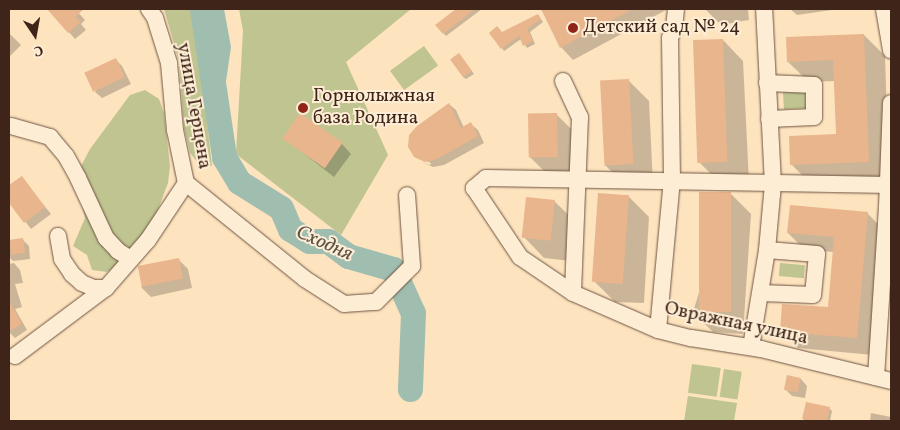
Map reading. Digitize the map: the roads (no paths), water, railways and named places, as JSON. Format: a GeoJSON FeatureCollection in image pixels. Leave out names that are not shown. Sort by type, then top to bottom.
{"type":"FeatureCollection","features":[{"type":"Feature","properties":{"kind":"street","name":"улица Герцена"},"geometry":{"type":"LineString","coordinates":[[149,9],[155,18],[169,63],[175,130],[186,182]]}},
{"type":"Feature","properties":{"kind":"street"},"geometry":{"type":"LineString","coordinates":[[658,330],[672,180],[670,38],[674,28],[676,9]]}},
{"type":"Feature","properties":{"kind":"street"},"geometry":{"type":"LineString","coordinates":[[751,347],[767,250],[773,184],[764,9]]}},
{"type":"Feature","properties":{"kind":"street"},"geometry":{"type":"LineString","coordinates":[[884,9],[891,50]]}},
{"type":"Feature","properties":{"kind":"street"},"geometry":{"type":"LineString","coordinates":[[563,81],[580,117],[573,293]]}},
{"type":"Feature","properties":{"kind":"street"},"geometry":{"type":"LineString","coordinates":[[767,83],[814,85],[814,117],[769,119]]}},
{"type":"Feature","properties":{"kind":"street"},"geometry":{"type":"LineString","coordinates":[[883,379],[891,103]]}},
{"type":"Feature","properties":{"kind":"street"},"geometry":{"type":"LineString","coordinates":[[11,126],[50,137],[66,156],[106,238],[118,251],[131,259]]}},
{"type":"Feature","properties":{"kind":"street","name":"Овражная улица"},"geometry":{"type":"LineString","coordinates":[[579,179],[486,178],[474,188],[520,257],[573,293],[658,330],[691,338],[751,347],[883,379]]}},
{"type":"Feature","properties":{"kind":"street"},"geometry":{"type":"LineString","coordinates":[[579,179],[773,184],[889,184]]}},
{"type":"Feature","properties":{"kind":"street"},"geometry":{"type":"LineString","coordinates":[[15,356],[106,288],[148,240],[186,182],[305,279],[344,304],[376,302],[412,266],[406,195]]}},
{"type":"Feature","properties":{"kind":"street"},"geometry":{"type":"LineString","coordinates":[[58,236],[62,259],[72,274],[82,283],[94,288],[106,288]]}},
{"type":"Feature","properties":{"kind":"street"},"geometry":{"type":"LineString","coordinates":[[761,292],[812,295],[817,254],[767,250]]}},
{"type":"Feature","properties":{"kind":"waterway","name":"Сходня"},"geometry":{"type":"LineString","coordinates":[[202,9],[224,157],[239,182],[281,208],[290,229],[309,241],[328,241],[348,256],[393,269],[413,313],[410,389]]}},
{"type":"Feature","properties":{"kind":"place","name":"Детский сад № 24"},"geometry":{"type":"Point","coordinates":[573,28]}},
{"type":"Feature","properties":{"kind":"place","name":"Горнолыжная база Родина"},"geometry":{"type":"Point","coordinates":[303,108]}}]}
